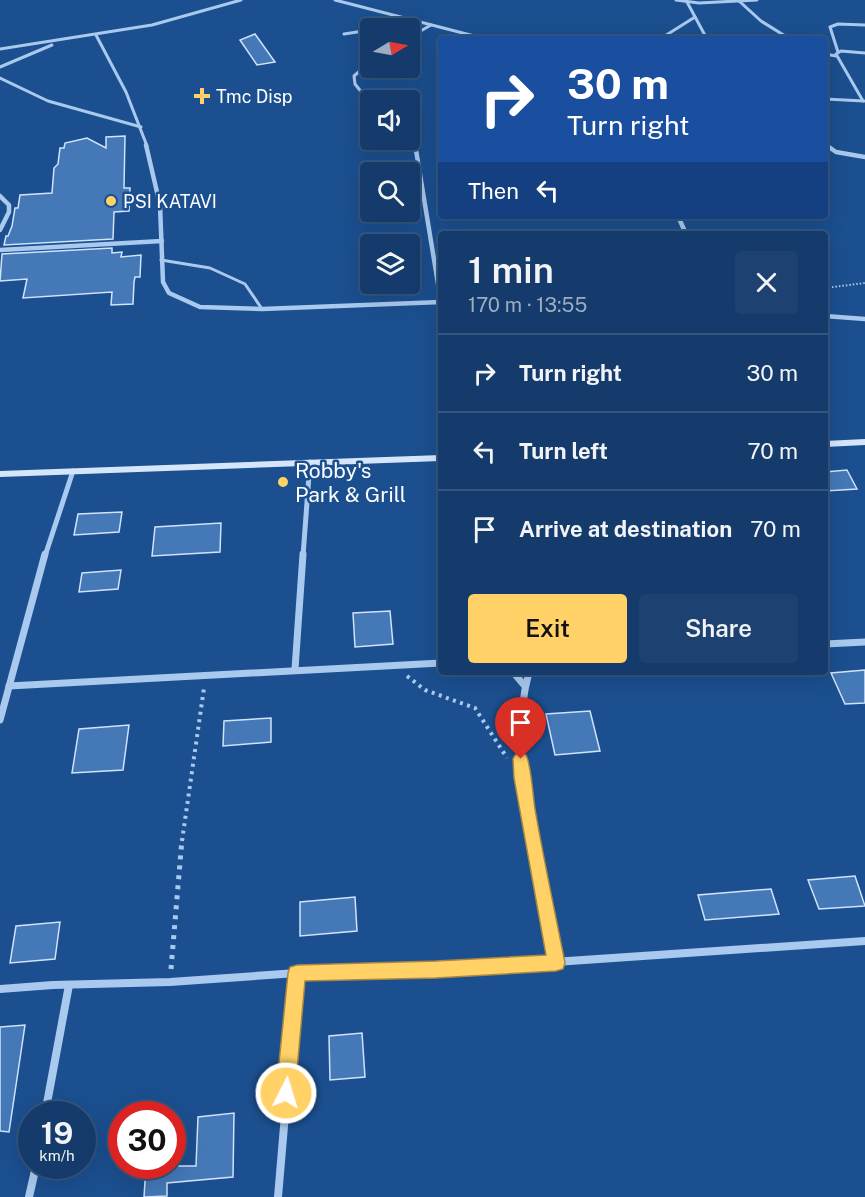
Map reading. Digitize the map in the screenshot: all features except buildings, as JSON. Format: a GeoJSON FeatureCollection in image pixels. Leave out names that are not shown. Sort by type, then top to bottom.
{"type":"FeatureCollection","features":[{"type":"Feature","properties":{"kind":"street"},"geometry":{"type":"LineString","coordinates":[[0,49],[96,35],[182,18],[240,0]]}},
{"type":"Feature","properties":{"kind":"street"},"geometry":{"type":"LineString","coordinates":[[335,0],[474,36]]}},
{"type":"Feature","properties":{"kind":"street"},"geometry":{"type":"LineString","coordinates":[[676,0],[687,2],[757,0]]}},
{"type":"Feature","properties":{"kind":"street"},"geometry":{"type":"LineString","coordinates":[[739,1],[761,21],[785,36]]}},
{"type":"Feature","properties":{"kind":"street"},"geometry":{"type":"LineString","coordinates":[[687,2],[705,36]]}},
{"type":"Feature","properties":{"kind":"street"},"geometry":{"type":"LineString","coordinates":[[665,36],[695,17]]}},
{"type":"Feature","properties":{"kind":"street"},"geometry":{"type":"LineString","coordinates":[[864,101],[837,54],[830,27],[838,24],[865,24]]}},
{"type":"Feature","properties":{"kind":"street"},"geometry":{"type":"LineString","coordinates":[[420,31],[432,25]]}},
{"type":"Feature","properties":{"kind":"street"},"geometry":{"type":"LineString","coordinates":[[344,34],[360,32]]}},
{"type":"Feature","properties":{"kind":"street"},"geometry":{"type":"LineString","coordinates":[[96,35],[120,79],[141,127],[151,158],[158,194],[163,282],[169,293],[186,303],[200,307],[262,309],[438,302]]}},
{"type":"Feature","properties":{"kind":"street"},"geometry":{"type":"LineString","coordinates":[[0,67],[24,55],[66,40]]}},
{"type":"Feature","properties":{"kind":"street"},"geometry":{"type":"LineString","coordinates":[[828,54],[865,52]]}},
{"type":"Feature","properties":{"kind":"street"},"geometry":{"type":"LineString","coordinates":[[360,68],[354,76],[355,84],[360,90]]}},
{"type":"Feature","properties":{"kind":"street"},"geometry":{"type":"LineString","coordinates":[[0,78],[48,101],[141,127]]}},
{"type":"Feature","properties":{"kind":"street"},"geometry":{"type":"LineString","coordinates":[[828,99],[864,101]]}},
{"type":"Feature","properties":{"kind":"street"},"geometry":{"type":"LineString","coordinates":[[828,146],[836,152],[865,158]]}},
{"type":"Feature","properties":{"kind":"street"},"geometry":{"type":"LineString","coordinates":[[416,150],[438,283]]}},
{"type":"Feature","properties":{"kind":"street"},"geometry":{"type":"LineString","coordinates":[[0,196],[9,205],[9,212],[0,230]]}},
{"type":"Feature","properties":{"kind":"street"},"geometry":{"type":"LineString","coordinates":[[0,250],[162,241]]}},
{"type":"Feature","properties":{"kind":"street"},"geometry":{"type":"LineString","coordinates":[[828,316],[865,319]]}},
{"type":"Feature","properties":{"kind":"street"},"geometry":{"type":"LineString","coordinates":[[828,444],[865,442]]}},
{"type":"Feature","properties":{"kind":"street"},"geometry":{"type":"LineString","coordinates":[[0,474],[438,458]]}},
{"type":"Feature","properties":{"kind":"street"},"geometry":{"type":"LineString","coordinates":[[295,669],[310,462]]}},
{"type":"Feature","properties":{"kind":"street"},"geometry":{"type":"LineString","coordinates":[[0,720],[43,561],[73,471]]}},
{"type":"Feature","properties":{"kind":"street"},"geometry":{"type":"LineString","coordinates":[[828,644],[865,642]]}},
{"type":"Feature","properties":{"kind":"street"},"geometry":{"type":"LineString","coordinates":[[9,686],[295,669],[438,663]]}},
{"type":"Feature","properties":{"kind":"street"},"geometry":{"type":"LineString","coordinates":[[516,675],[524,685]]}},
{"type":"Feature","properties":{"kind":"street"},"geometry":{"type":"LineString","coordinates":[[528,675],[524,685],[519,721],[522,778],[556,963]]}},
{"type":"Feature","properties":{"kind":"street"},"geometry":{"type":"LineString","coordinates":[[0,989],[170,982],[297,973],[436,970],[865,941]]}},
{"type":"Feature","properties":{"kind":"street"},"geometry":{"type":"LineString","coordinates":[[278,1197],[297,973]]}},
{"type":"Feature","properties":{"kind":"street"},"geometry":{"type":"LineString","coordinates":[[47,1101],[69,985]]}},
{"type":"Feature","properties":{"kind":"street"},"geometry":{"type":"LineString","coordinates":[[29,1197],[33,1179]]}},
{"type":"Feature","properties":{"kind":"lane"},"geometry":{"type":"LineString","coordinates":[[161,260],[210,268],[245,284],[262,309]]}},
{"type":"Feature","properties":{"kind":"path"},"geometry":{"type":"LineString","coordinates":[[828,288],[865,283]]}},
{"type":"Feature","properties":{"kind":"path"},"geometry":{"type":"LineString","coordinates":[[400,666],[409,678],[431,695],[468,704],[475,708],[522,778]]}},
{"type":"Feature","properties":{"kind":"path"},"geometry":{"type":"LineString","coordinates":[[170,982],[185,811],[206,674]]}},
{"type":"Feature","properties":{"kind":"place","name":"Tmc Disp"},"geometry":{"type":"Point","coordinates":[202,96]}},
{"type":"Feature","properties":{"kind":"place","name":"PSI KATAVI"},"geometry":{"type":"Point","coordinates":[111,201]}},
{"type":"Feature","properties":{"kind":"place","name":"Robby's Park & Grill"},"geometry":{"type":"Point","coordinates":[283,482]}},
{"type":"Feature","properties":{"kind":"route"},"geometry":{"type":"LineString","coordinates":[[286,1093],[297,973],[436,970],[556,963],[535,857],[521,759]]}}]}
